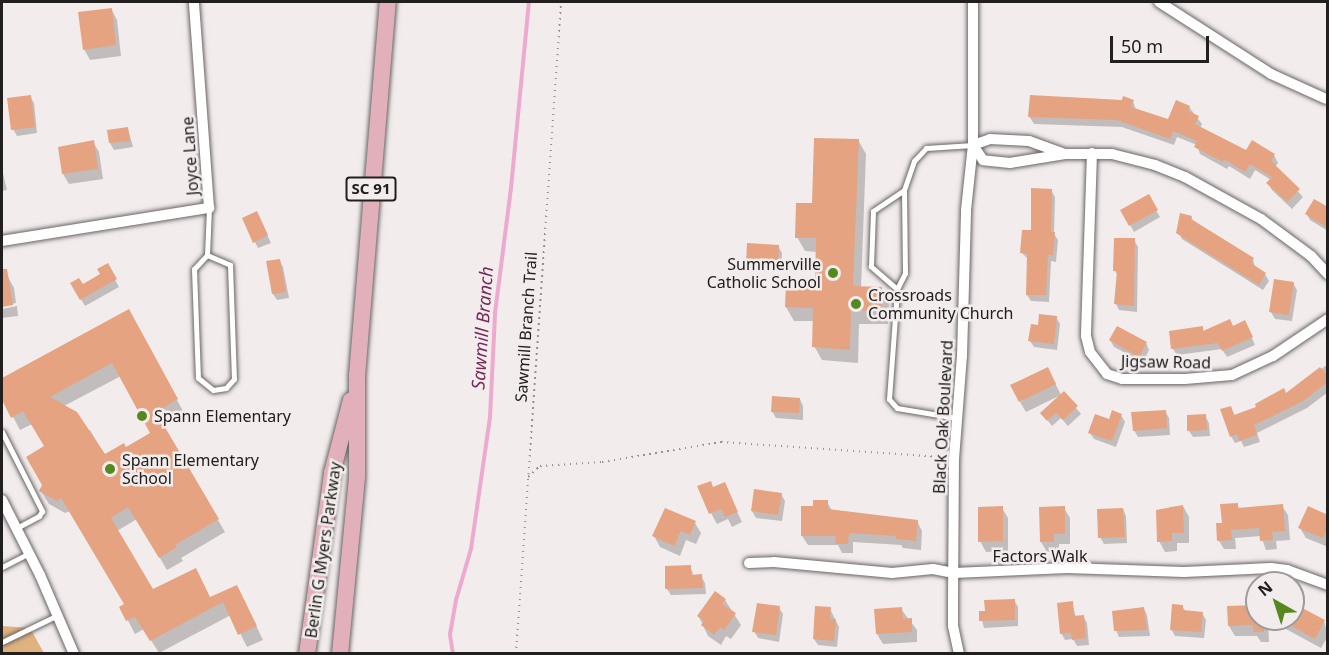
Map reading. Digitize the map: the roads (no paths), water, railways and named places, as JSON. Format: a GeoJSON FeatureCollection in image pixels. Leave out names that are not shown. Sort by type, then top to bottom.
{"type":"FeatureCollection","features":[{"type":"Feature","properties":{"kind":"main road","name":"Berlin G Myers Parkway"},"geometry":{"type":"LineString","coordinates":[[340,654],[357,476],[357,376],[378,100],[388,2]]}},
{"type":"Feature","properties":{"kind":"main road","name":"Berlin G Myers Parkway"},"geometry":{"type":"LineString","coordinates":[[308,654],[332,472],[357,376]]}},
{"type":"Feature","properties":{"kind":"street","name":"Joyce Lane"},"geometry":{"type":"LineString","coordinates":[[2,241],[209,208],[194,2]]}},
{"type":"Feature","properties":{"kind":"street","name":"Black Oak Boulevard"},"geometry":{"type":"LineString","coordinates":[[959,654],[953,626],[954,459],[959,418],[966,210],[973,145],[973,2]]}},
{"type":"Feature","properties":{"kind":"street"},"geometry":{"type":"LineString","coordinates":[[1159,2],[1271,74],[1326,99]]}},
{"type":"Feature","properties":{"kind":"street"},"geometry":{"type":"LineString","coordinates":[[1065,154],[1029,141],[990,139],[973,145],[983,160],[1010,163],[1065,154],[1092,153],[1112,154],[1155,165],[1199,183],[1261,219],[1311,256],[1328,274]]}},
{"type":"Feature","properties":{"kind":"street","name":"Jigsaw Road"},"geometry":{"type":"LineString","coordinates":[[1092,153],[1086,336],[1090,352],[1107,374],[1122,379],[1216,378],[1232,375],[1273,356],[1328,319]]}},
{"type":"Feature","properties":{"kind":"street"},"geometry":{"type":"LineString","coordinates":[[2,500],[58,615],[74,654]]}},
{"type":"Feature","properties":{"kind":"street","name":"Factors Walk"},"geometry":{"type":"LineString","coordinates":[[749,563],[774,562],[892,573],[933,569],[954,573],[1067,568],[1184,572],[1271,568],[1287,570],[1328,585]]}},
{"type":"Feature","properties":{"kind":"lane"},"geometry":{"type":"LineString","coordinates":[[959,418],[897,408],[889,399],[897,289],[905,273],[904,190],[914,160],[926,148],[973,145]]}},
{"type":"Feature","properties":{"kind":"lane"},"geometry":{"type":"LineString","coordinates":[[897,289],[871,266],[873,211],[904,190]]}},
{"type":"Feature","properties":{"kind":"lane"},"geometry":{"type":"LineString","coordinates":[[207,255],[230,265],[234,379],[225,388],[213,390],[198,378],[194,269],[207,255],[209,208]]}},
{"type":"Feature","properties":{"kind":"lane"},"geometry":{"type":"LineString","coordinates":[[2,432],[42,511],[39,516],[16,528]]}},
{"type":"Feature","properties":{"kind":"lane"},"geometry":{"type":"LineString","coordinates":[[2,567],[29,553]]}},
{"type":"Feature","properties":{"kind":"lane"},"geometry":{"type":"LineString","coordinates":[[2,642],[58,615]]}},
{"type":"Feature","properties":{"kind":"waterway","name":"Sawmill Branch"},"geometry":{"type":"LineString","coordinates":[[453,654],[450,634],[456,600],[471,549],[490,417],[495,313],[511,188],[529,2]]}},
{"type":"Feature","properties":{"kind":"place","name":"Summerville Catholic School"},"geometry":{"type":"Point","coordinates":[833,273]}},
{"type":"Feature","properties":{"kind":"place","name":"Crossroads Community Church"},"geometry":{"type":"Point","coordinates":[856,304]}},
{"type":"Feature","properties":{"kind":"place","name":"Spann Elementary"},"geometry":{"type":"Point","coordinates":[142,416]}},
{"type":"Feature","properties":{"kind":"place","name":"Spann Elementary School"},"geometry":{"type":"Point","coordinates":[110,469]}}]}
